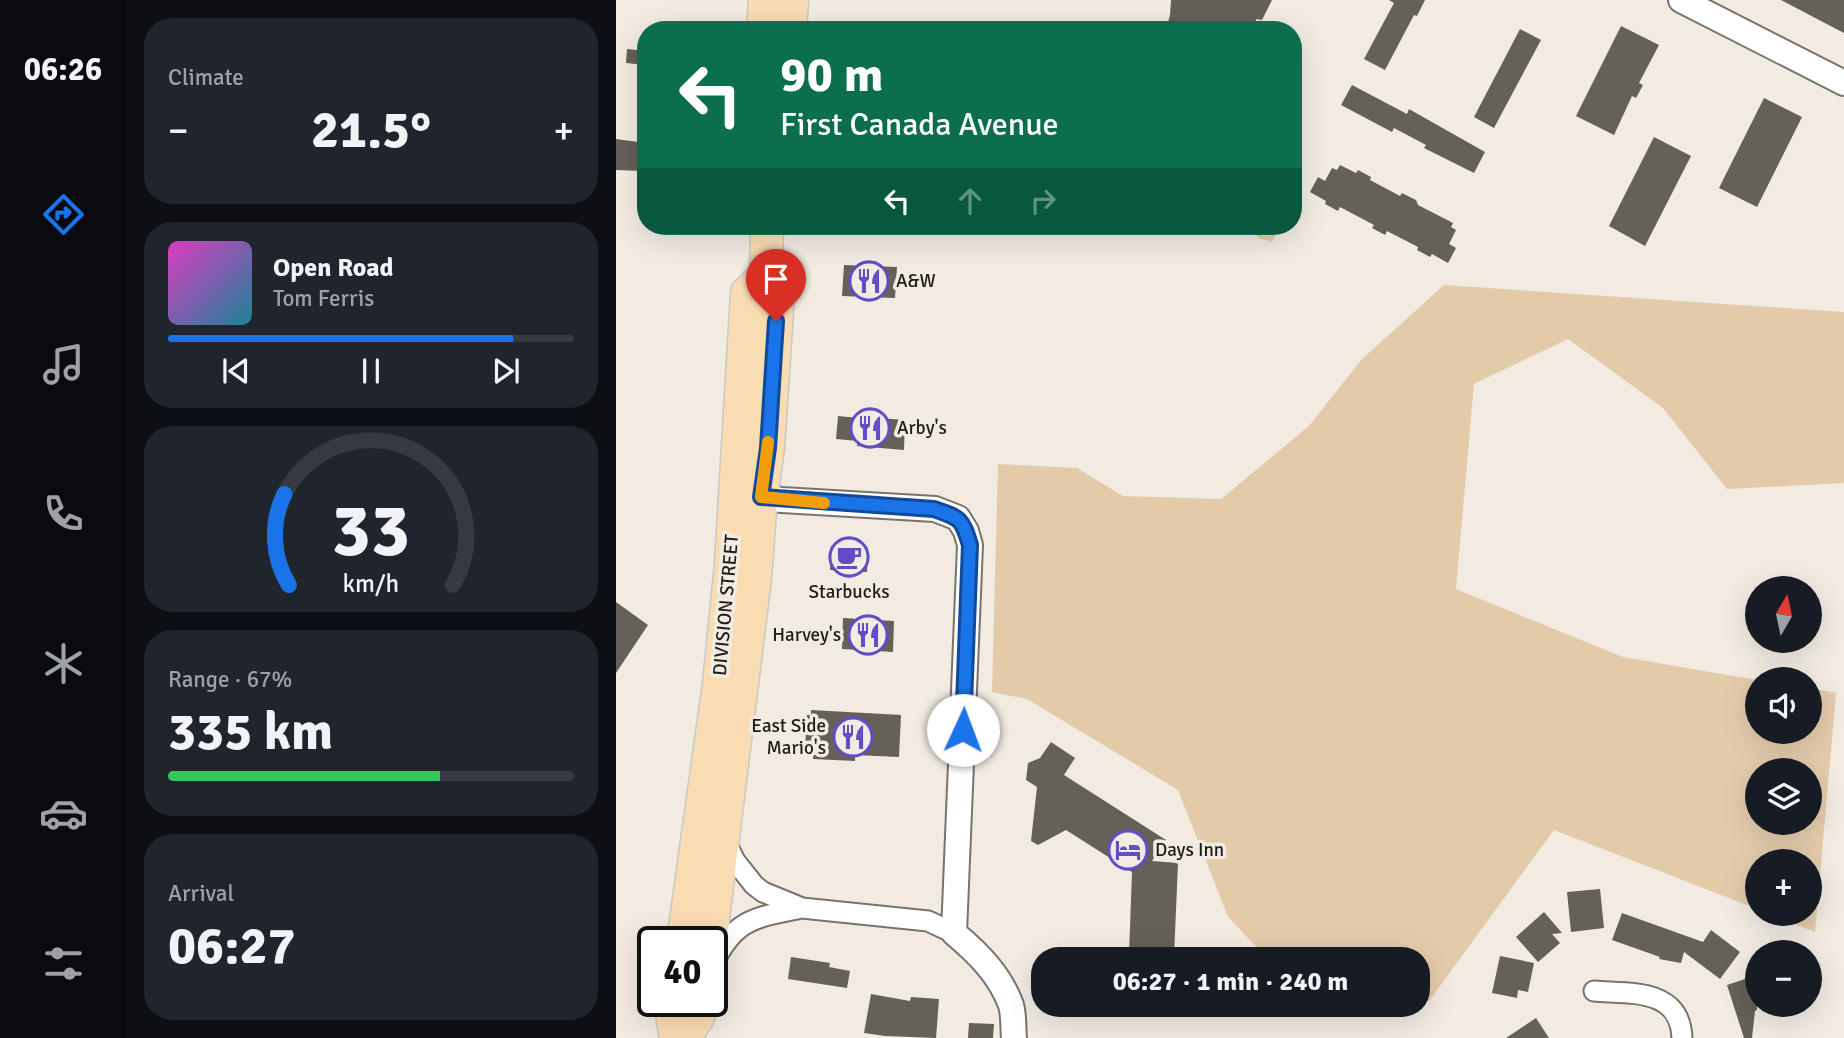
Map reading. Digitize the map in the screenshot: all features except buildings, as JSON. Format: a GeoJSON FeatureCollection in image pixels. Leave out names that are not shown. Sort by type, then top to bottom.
{"type":"FeatureCollection","features":[{"type":"Feature","properties":{"kind":"main road"},"geometry":{"type":"LineString","coordinates":[[764,21],[765,0]]}},
{"type":"Feature","properties":{"kind":"main road"},"geometry":{"type":"LineString","coordinates":[[791,21],[792,0]]}},
{"type":"Feature","properties":{"kind":"main road","name":"DIVISION STREET"},"geometry":{"type":"LineString","coordinates":[[712,926],[755,578],[748,496],[747,293],[766,275],[767,235]]}},
{"type":"Feature","properties":{"kind":"main road","name":"DIVISION STREET"},"geometry":{"type":"LineString","coordinates":[[685,926],[719,684],[733,545],[748,496]]}},
{"type":"Feature","properties":{"kind":"main road"},"geometry":{"type":"LineString","coordinates":[[672,1017],[676,1038]]}},
{"type":"Feature","properties":{"kind":"main road"},"geometry":{"type":"LineString","coordinates":[[684,1038],[698,1017]]}},
{"type":"Feature","properties":{"kind":"street"},"geometry":{"type":"LineString","coordinates":[[1681,0],[1844,83]]}},
{"type":"Feature","properties":{"kind":"street"},"geometry":{"type":"LineString","coordinates":[[748,496],[934,509],[958,518],[966,531],[970,545],[954,933]]}},
{"type":"Feature","properties":{"kind":"street"},"geometry":{"type":"LineString","coordinates":[[723,837],[735,861],[763,892],[802,908],[928,921],[954,933],[977,952],[998,980],[1012,1007],[1014,1038]]}},
{"type":"Feature","properties":{"kind":"street"},"geometry":{"type":"LineString","coordinates":[[728,939],[739,926],[760,917],[802,908]]}},
{"type":"Feature","properties":{"kind":"street"},"geometry":{"type":"LineString","coordinates":[[1594,991],[1642,994],[1661,1000],[1673,1009],[1680,1022],[1682,1038]]}},
{"type":"Feature","properties":{"kind":"shaded area"},"geometry":{"type":"Polygon","coordinates":[[[1256,235],[1276,235],[1272,242],[1256,235]]]}},
{"type":"Feature","properties":{"kind":"shaded area"},"geometry":{"type":"Polygon","coordinates":[[[1444,285],[1844,312],[1844,483],[1727,489],[1663,408],[1568,339],[1474,384],[1456,589],[1623,657],[1745,678],[1745,744],[1822,744],[1822,690],[1836,693],[1822,852],[1822,849],[1745,849],[1745,904],[1554,830],[1430,1000],[1430,947],[1257,947],[1228,917],[1178,790],[1027,699],[992,692],[998,464],[1077,468],[1123,496],[1221,499],[1309,426],[1361,360],[1444,285]]]}},
{"type":"Feature","properties":{"kind":"shaded area"},"geometry":{"type":"Polygon","coordinates":[[[1799,926],[1816,926],[1815,932],[1799,926]]]}},
{"type":"Feature","properties":{"kind":"slow traffic"},"geometry":{"type":"LineString","coordinates":[[768,442],[761,497],[824,503]]}},
{"type":"Feature","properties":{"kind":"place","name":"A&W"},"geometry":{"type":"Point","coordinates":[869,281]}},
{"type":"Feature","properties":{"kind":"place","name":"Arby's"},"geometry":{"type":"Point","coordinates":[870,428]}},
{"type":"Feature","properties":{"kind":"place","name":"Starbucks"},"geometry":{"type":"Point","coordinates":[849,557]}},
{"type":"Feature","properties":{"kind":"place","name":"Harvey's"},"geometry":{"type":"Point","coordinates":[868,635]}},
{"type":"Feature","properties":{"kind":"place","name":"East Side Mario's"},"geometry":{"type":"Point","coordinates":[853,737]}},
{"type":"Feature","properties":{"kind":"place","name":"Days Inn"},"geometry":{"type":"Point","coordinates":[1128,850]}},
{"type":"Feature","properties":{"kind":"route"},"geometry":{"type":"LineString","coordinates":[[776,321],[768,448],[761,497],[934,509],[958,518],[970,545],[963,730]]}}]}
